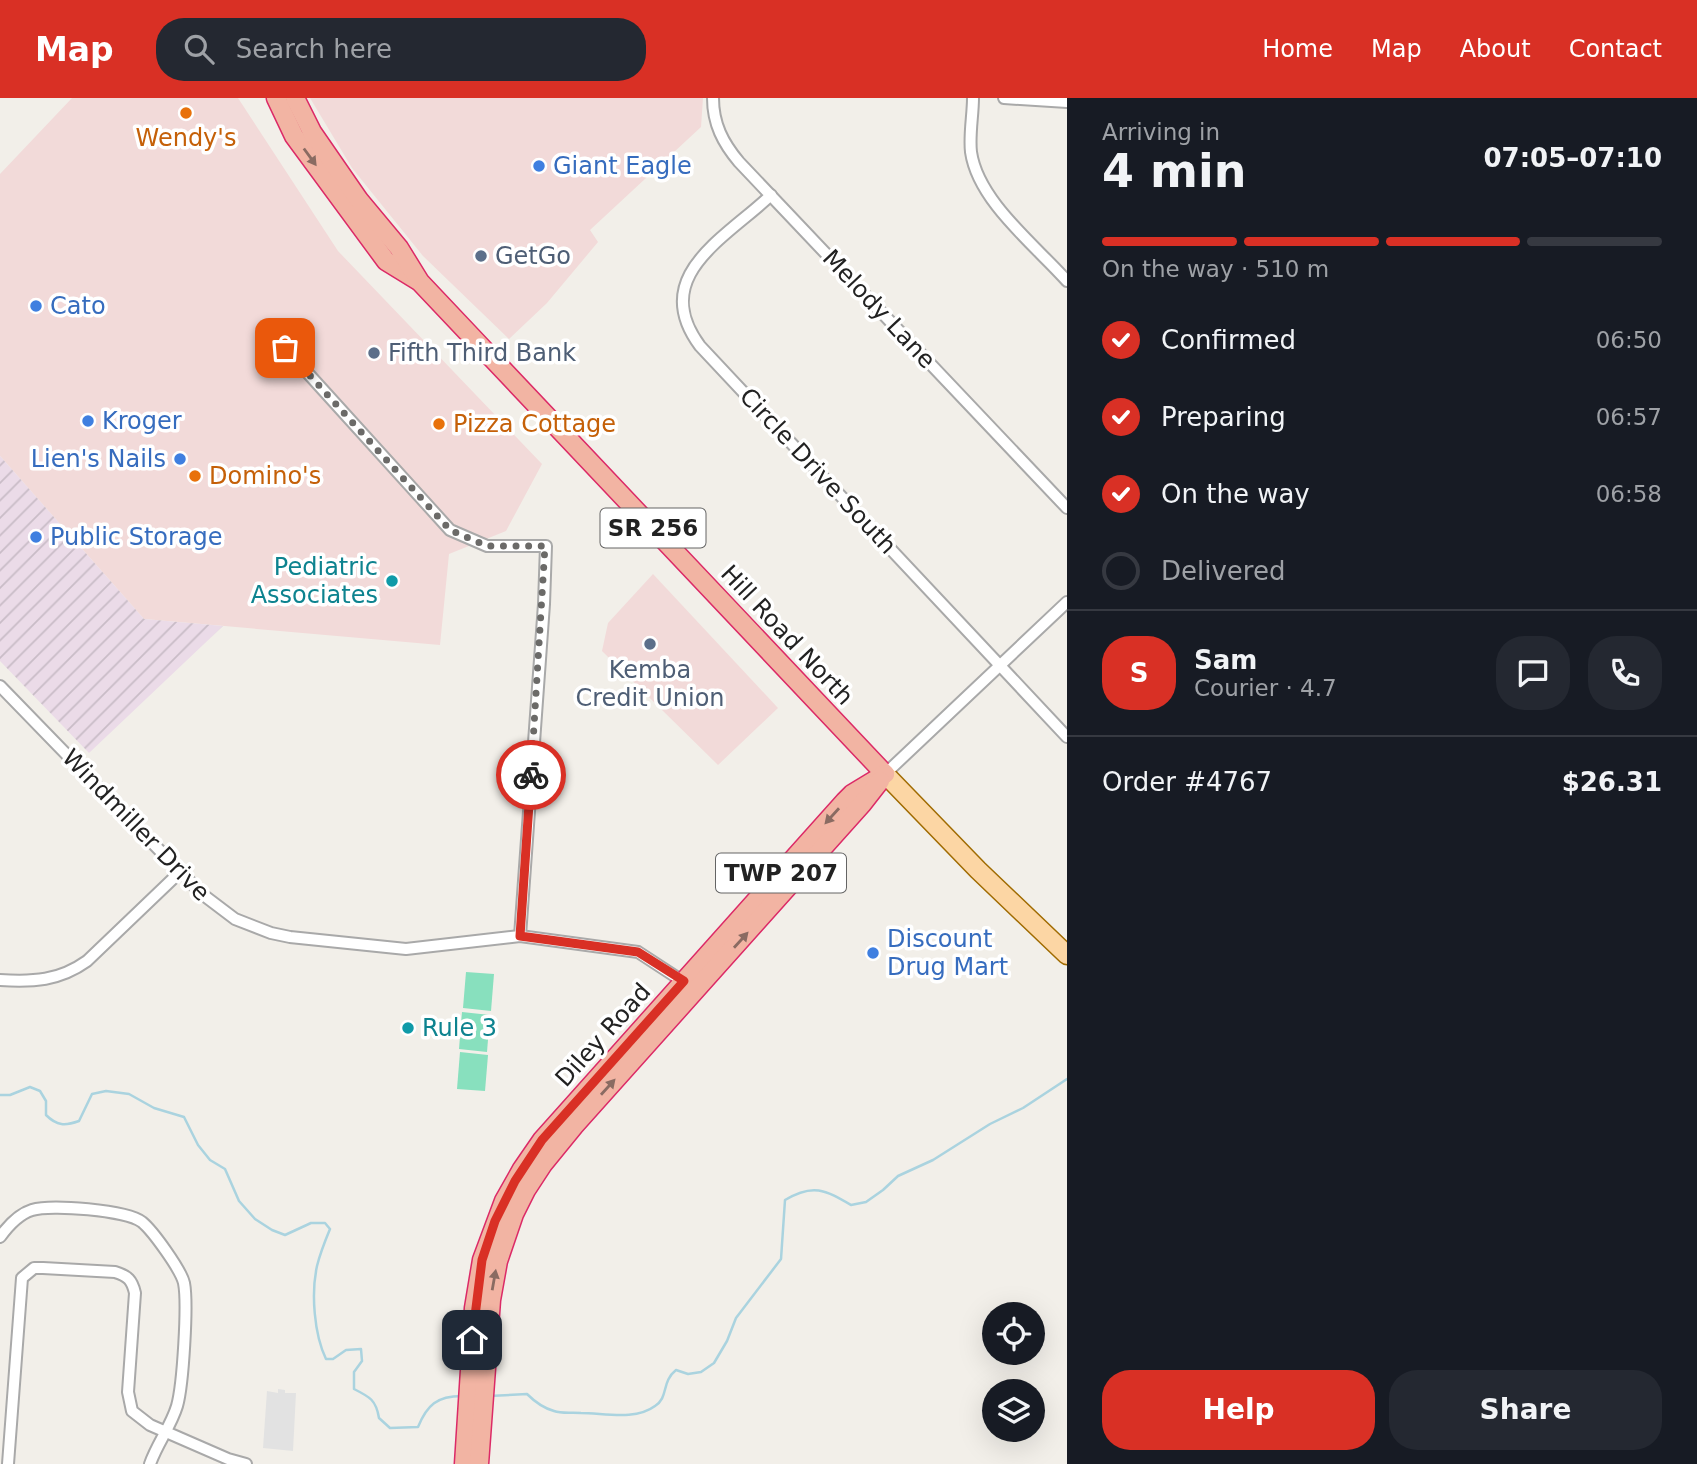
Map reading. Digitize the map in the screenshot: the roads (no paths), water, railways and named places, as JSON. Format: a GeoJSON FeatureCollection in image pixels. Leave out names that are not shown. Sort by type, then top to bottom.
{"type":"FeatureCollection","features":[{"type":"Feature","properties":{"kind":"highway"},"geometry":{"type":"LineString","coordinates":[[276,98],[294,136],[393,255]]}},
{"type":"Feature","properties":{"kind":"highway"},"geometry":{"type":"LineString","coordinates":[[295,98],[312,132],[393,255]]}},
{"type":"Feature","properties":{"kind":"highway","name":"Hill Road North"},"geometry":{"type":"LineString","coordinates":[[393,255],[885,774]]}},
{"type":"Feature","properties":{"kind":"highway","name":"Diley Road"},"geometry":{"type":"LineString","coordinates":[[464,1464],[474,1423],[478,1371],[495,1269],[509,1226],[526,1191],[567,1133],[690,986],[862,804],[885,774]]}},
{"type":"Feature","properties":{"kind":"highway","name":"Diley Road"},"geometry":{"type":"LineString","coordinates":[[474,1423],[479,1464]]}},
{"type":"Feature","properties":{"kind":"main road","name":"Hill Road North"},"geometry":{"type":"LineString","coordinates":[[885,774],[978,870],[1067,955]]}},
{"type":"Feature","properties":{"kind":"street","name":"Melody Lane"},"geometry":{"type":"LineString","coordinates":[[713,98],[716,125],[728,149],[1067,508]]}},
{"type":"Feature","properties":{"kind":"street"},"geometry":{"type":"LineString","coordinates":[[974,98],[971,149],[973,163],[984,189],[1000,210],[1067,281]]}},
{"type":"Feature","properties":{"kind":"street"},"geometry":{"type":"LineString","coordinates":[[1004,98],[1067,102]]}},
{"type":"Feature","properties":{"kind":"street","name":"Circle Drive South"},"geometry":{"type":"LineString","coordinates":[[771,195],[714,243],[687,278],[682,292],[684,321],[699,346],[1067,737]]}},
{"type":"Feature","properties":{"kind":"street"},"geometry":{"type":"LineString","coordinates":[[285,348],[450,530],[487,546],[545,546],[544,604],[520,936]]}},
{"type":"Feature","properties":{"kind":"street"},"geometry":{"type":"LineString","coordinates":[[885,774],[1067,602]]}},
{"type":"Feature","properties":{"kind":"street","name":"Windmiller Drive"},"geometry":{"type":"LineString","coordinates":[[0,686],[202,894],[236,919],[262,930],[290,937],[406,949],[520,936],[638,952],[690,986]]}},
{"type":"Feature","properties":{"kind":"street"},"geometry":{"type":"LineString","coordinates":[[0,980],[48,980],[75,970],[180,872]]}},
{"type":"Feature","properties":{"kind":"street"},"geometry":{"type":"LineString","coordinates":[[0,1237],[30,1210],[42,1208],[117,1212],[143,1222],[178,1270],[186,1298],[180,1387],[177,1406],[150,1464]]}},
{"type":"Feature","properties":{"kind":"street"},"geometry":{"type":"LineString","coordinates":[[9,1464],[22,1278],[34,1269],[115,1272],[132,1281],[135,1293],[129,1402],[132,1411],[165,1431],[228,1459],[246,1464]]}},
{"type":"Feature","properties":{"kind":"waterway"},"geometry":{"type":"LineString","coordinates":[[489,1396],[527,1394],[550,1410],[560,1412],[629,1415],[647,1411],[662,1398],[668,1379],[676,1370],[688,1374],[701,1372],[714,1363],[736,1318],[781,1259],[785,1200],[803,1191],[819,1190],[851,1205],[866,1202],[898,1176],[933,1160],[1067,1079]]}},
{"type":"Feature","properties":{"kind":"waterway"},"geometry":{"type":"LineString","coordinates":[[0,1095],[10,1095],[30,1087],[40,1091],[46,1101],[46,1115],[61,1124],[79,1121],[92,1094],[106,1091],[129,1094],[154,1108],[184,1117],[198,1145],[210,1160],[225,1169],[239,1201],[255,1219],[285,1235],[311,1223],[325,1223],[330,1229],[315,1277],[315,1313],[319,1338],[326,1359],[333,1359],[346,1350],[361,1349],[362,1361],[354,1372],[354,1389],[371,1400],[379,1418],[390,1428],[418,1427],[434,1403],[462,1396]]}},
{"type":"Feature","properties":{"kind":"place","name":"Wendy's"},"geometry":{"type":"Point","coordinates":[186,113]}},
{"type":"Feature","properties":{"kind":"place","name":"Giant Eagle"},"geometry":{"type":"Point","coordinates":[539,166]}},
{"type":"Feature","properties":{"kind":"place","name":"GetGo"},"geometry":{"type":"Point","coordinates":[481,256]}},
{"type":"Feature","properties":{"kind":"place","name":"Cato"},"geometry":{"type":"Point","coordinates":[36,306]}},
{"type":"Feature","properties":{"kind":"place","name":"Fifth Third Bank"},"geometry":{"type":"Point","coordinates":[374,353]}},
{"type":"Feature","properties":{"kind":"place","name":"Kroger"},"geometry":{"type":"Point","coordinates":[88,421]}},
{"type":"Feature","properties":{"kind":"place","name":"Pizza Cottage"},"geometry":{"type":"Point","coordinates":[439,424]}},
{"type":"Feature","properties":{"kind":"place","name":"Lien's Nails"},"geometry":{"type":"Point","coordinates":[180,459]}},
{"type":"Feature","properties":{"kind":"place","name":"Domino's"},"geometry":{"type":"Point","coordinates":[195,476]}},
{"type":"Feature","properties":{"kind":"place","name":"Public Storage"},"geometry":{"type":"Point","coordinates":[36,537]}},
{"type":"Feature","properties":{"kind":"place","name":"Pediatric Associates"},"geometry":{"type":"Point","coordinates":[392,581]}},
{"type":"Feature","properties":{"kind":"place","name":"Kemba Credit Union"},"geometry":{"type":"Point","coordinates":[650,644]}},
{"type":"Feature","properties":{"kind":"place","name":"Discount Drug Mart"},"geometry":{"type":"Point","coordinates":[873,953]}},
{"type":"Feature","properties":{"kind":"place","name":"Rule 3"},"geometry":{"type":"Point","coordinates":[408,1028]}}]}
